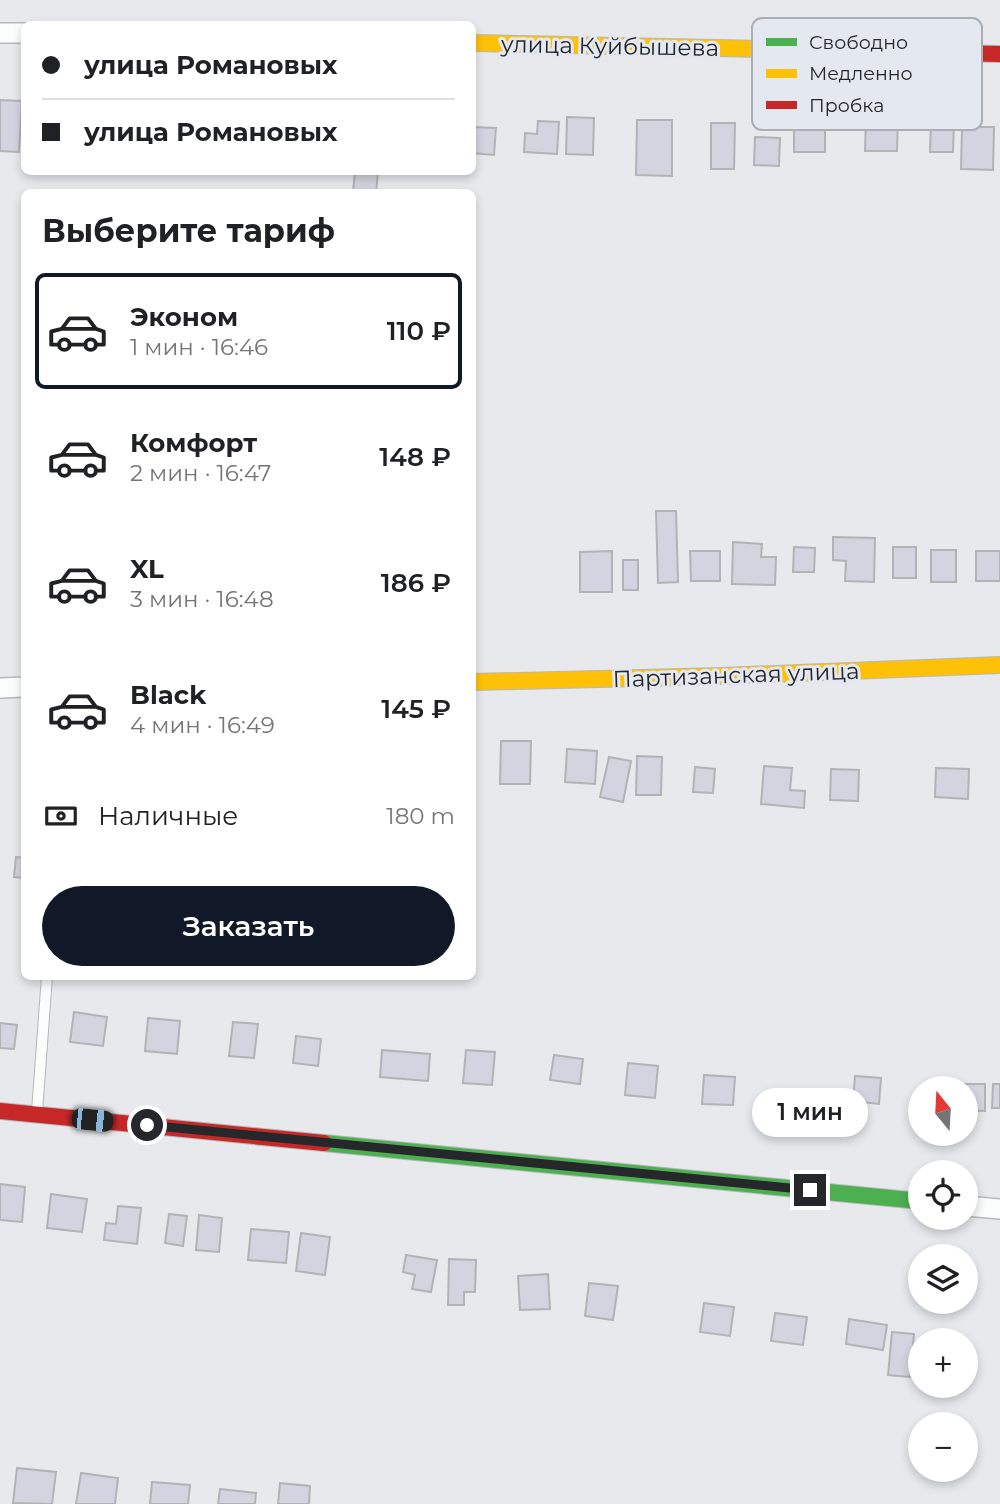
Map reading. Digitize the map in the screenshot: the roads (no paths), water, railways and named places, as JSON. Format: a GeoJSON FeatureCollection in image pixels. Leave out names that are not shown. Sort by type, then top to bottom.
{"type":"FeatureCollection","features":[{"type":"Feature","properties":{"kind":"street"},"geometry":{"type":"LineString","coordinates":[[0,33],[21,33]]}},
{"type":"Feature","properties":{"kind":"street","name":"улица Куйбышева"},"geometry":{"type":"LineString","coordinates":[[476,43],[752,49]]}},
{"type":"Feature","properties":{"kind":"street","name":"улица Куйбышева"},"geometry":{"type":"LineString","coordinates":[[982,54],[1000,54]]}},
{"type":"Feature","properties":{"kind":"street","name":"Партизанская улица"},"geometry":{"type":"LineString","coordinates":[[476,682],[1000,665]]}},
{"type":"Feature","properties":{"kind":"street"},"geometry":{"type":"LineString","coordinates":[[0,688],[21,687]]}},
{"type":"Feature","properties":{"kind":"street"},"geometry":{"type":"LineString","coordinates":[[0,1111],[908,1200]]}},
{"type":"Feature","properties":{"kind":"street"},"geometry":{"type":"LineString","coordinates":[[978,1207],[1000,1209]]}},
{"type":"Feature","properties":{"kind":"lane"},"geometry":{"type":"LineString","coordinates":[[36,1114],[47,980]]}}]}
